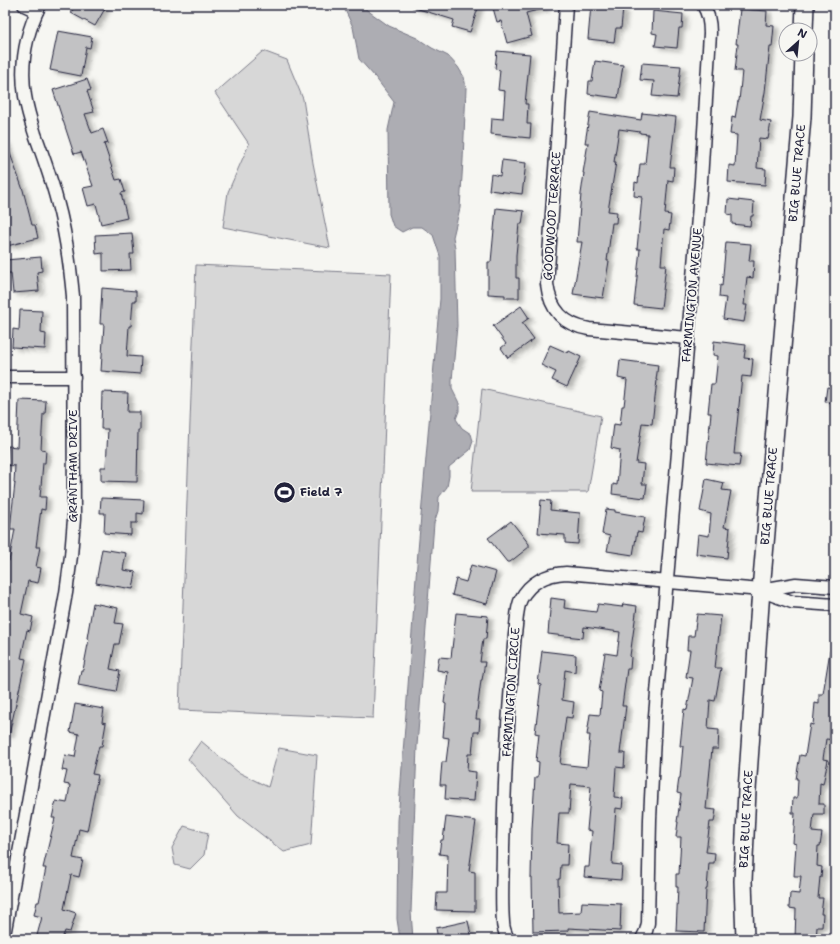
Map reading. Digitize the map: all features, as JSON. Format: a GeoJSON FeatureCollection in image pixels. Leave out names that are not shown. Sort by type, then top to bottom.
{"type":"FeatureCollection","features":[{"type":"Feature","properties":{"kind":"street"},"geometry":{"type":"LineString","coordinates":[[24,5],[38,8]]}},
{"type":"Feature","properties":{"kind":"street","name":"GOODWOOD TERRACE"},"geometry":{"type":"LineString","coordinates":[[566,5],[546,284],[550,300],[559,314],[573,325],[580,328],[688,338]]}},
{"type":"Feature","properties":{"kind":"street"},"geometry":{"type":"LineString","coordinates":[[804,22],[805,5]]}},
{"type":"Feature","properties":{"kind":"street","name":"FARMINGTON AVENUE"},"geometry":{"type":"LineString","coordinates":[[666,582],[701,181],[710,33],[710,24],[704,7]]}},
{"type":"Feature","properties":{"kind":"street","name":"GRANTHAM DRIVE"},"geometry":{"type":"LineString","coordinates":[[5,930],[65,600],[74,519],[73,296],[70,264],[58,204],[30,117],[24,88],[23,68],[25,49],[30,29],[38,8]]}},
{"type":"Feature","properties":{"kind":"street","name":"BIG BLUE TRACE"},"geometry":{"type":"LineString","coordinates":[[745,939],[743,882],[747,790],[761,590],[801,125],[804,62]]}},
{"type":"Feature","properties":{"kind":"street"},"geometry":{"type":"LineString","coordinates":[[5,377],[74,377]]}},
{"type":"Feature","properties":{"kind":"street","name":"FARMINGTON CIRCLE"},"geometry":{"type":"LineString","coordinates":[[508,939],[504,931],[503,922],[504,805],[508,716],[514,638],[518,608],[521,600],[530,587],[537,581],[550,575],[566,573],[761,590]]}},
{"type":"Feature","properties":{"kind":"street"},"geometry":{"type":"LineString","coordinates":[[642,939],[648,923],[650,819],[655,716],[666,582]]}},
{"type":"Feature","properties":{"kind":"street"},"geometry":{"type":"LineString","coordinates":[[761,590],[796,584],[835,587]]}},
{"type":"Feature","properties":{"kind":"street"},"geometry":{"type":"LineString","coordinates":[[761,590],[792,602],[835,605]]}},
{"type":"Feature","properties":{"kind":"shaded area"},"geometry":{"type":"Polygon","coordinates":[[[339,5],[360,5],[389,26],[417,38],[448,56],[458,67],[464,77],[466,88],[460,208],[453,237],[455,248],[457,326],[452,389],[459,403],[459,411],[456,419],[462,428],[471,434],[473,441],[470,450],[449,467],[447,487],[439,497],[438,511],[434,523],[417,746],[411,912],[413,939],[400,939],[397,919],[398,821],[418,551],[440,299],[440,256],[433,235],[422,227],[412,227],[402,232],[393,226],[389,214],[388,130],[394,102],[359,59],[353,27],[345,10],[339,5]]]}},
{"type":"Feature","properties":{"kind":"shaded area"},"geometry":{"type":"Polygon","coordinates":[[[263,51],[287,60],[303,99],[313,163],[330,248],[223,227],[228,192],[249,144],[215,93],[263,51]]]}},
{"type":"Feature","properties":{"kind":"shaded area","name":"Field 7"},"geometry":{"type":"Polygon","coordinates":[[[196,265],[391,274],[373,718],[179,710],[196,265]]]}},
{"type":"Feature","properties":{"kind":"shaded area"},"geometry":{"type":"Polygon","coordinates":[[[482,389],[601,416],[588,492],[471,492],[482,389]]]}},
{"type":"Feature","properties":{"kind":"shaded area"},"geometry":{"type":"Polygon","coordinates":[[[201,741],[238,772],[268,787],[279,748],[317,755],[311,845],[284,852],[238,816],[188,759],[201,741]]]}},
{"type":"Feature","properties":{"kind":"shaded area"},"geometry":{"type":"Polygon","coordinates":[[[184,826],[208,833],[204,855],[190,869],[175,865],[172,848],[184,826]]]}},
{"type":"Feature","properties":{"kind":"building"},"geometry":{"type":"Polygon","coordinates":[[[75,5],[107,5],[95,26],[71,13],[75,5]]]}},
{"type":"Feature","properties":{"kind":"building"},"geometry":{"type":"Polygon","coordinates":[[[413,5],[479,5],[470,32],[452,27],[454,20],[412,7],[413,5]]]}},
{"type":"Feature","properties":{"kind":"building"},"geometry":{"type":"Polygon","coordinates":[[[505,5],[545,5],[546,8],[526,13],[532,36],[507,43],[501,21],[497,22],[493,8],[505,5]]]}},
{"type":"Feature","properties":{"kind":"building"},"geometry":{"type":"Polygon","coordinates":[[[591,5],[623,8],[621,28],[616,28],[614,42],[588,39],[591,5]]]}},
{"type":"Feature","properties":{"kind":"building"},"geometry":{"type":"Polygon","coordinates":[[[740,9],[767,11],[766,25],[774,26],[760,120],[771,122],[768,139],[759,138],[757,168],[766,169],[765,185],[728,182],[729,165],[735,166],[737,135],[730,134],[732,117],[735,118],[739,101],[742,71],[735,71],[740,9]]]}},
{"type":"Feature","properties":{"kind":"building"},"geometry":{"type":"Polygon","coordinates":[[[653,11],[683,14],[682,28],[679,28],[677,48],[655,46],[657,34],[652,33],[653,11]]]}},
{"type":"Feature","properties":{"kind":"building"},"geometry":{"type":"Polygon","coordinates":[[[58,31],[92,37],[90,48],[86,47],[81,76],[50,70],[58,31]]]}},
{"type":"Feature","properties":{"kind":"building"},"geometry":{"type":"Polygon","coordinates":[[[497,51],[530,54],[525,104],[528,104],[527,124],[531,124],[530,138],[491,134],[492,118],[503,119],[505,91],[498,90],[500,70],[495,69],[497,51]]]}},
{"type":"Feature","properties":{"kind":"building"},"geometry":{"type":"Polygon","coordinates":[[[595,61],[623,65],[618,98],[588,94],[589,81],[592,81],[595,61]]]}},
{"type":"Feature","properties":{"kind":"building"},"geometry":{"type":"Polygon","coordinates":[[[642,63],[681,66],[677,98],[652,96],[654,81],[640,80],[642,63]]]}},
{"type":"Feature","properties":{"kind":"building"},"geometry":{"type":"Polygon","coordinates":[[[87,79],[91,90],[87,91],[94,112],[85,114],[92,133],[103,129],[108,143],[104,144],[116,180],[121,179],[125,192],[121,193],[127,218],[101,224],[96,204],[88,206],[83,188],[93,186],[81,152],[74,154],[53,90],[87,79]]]}},
{"type":"Feature","properties":{"kind":"building"},"geometry":{"type":"Polygon","coordinates":[[[590,112],[641,120],[642,113],[676,117],[670,167],[674,167],[673,181],[668,180],[665,214],[671,215],[669,230],[664,229],[661,265],[666,265],[661,308],[634,305],[640,249],[637,249],[642,197],[634,196],[635,182],[638,183],[640,164],[645,164],[648,134],[640,132],[619,129],[614,162],[616,162],[608,211],[617,212],[616,223],[612,223],[607,261],[609,261],[603,298],[573,294],[582,242],[577,242],[583,173],[588,143],[585,143],[590,112]]]}},
{"type":"Feature","properties":{"kind":"building"},"geometry":{"type":"Polygon","coordinates":[[[5,142],[23,190],[32,225],[35,225],[38,238],[7,246],[5,241],[5,142]]]}},
{"type":"Feature","properties":{"kind":"building"},"geometry":{"type":"Polygon","coordinates":[[[502,160],[526,163],[522,194],[489,190],[491,174],[500,176],[502,160]]]}},
{"type":"Feature","properties":{"kind":"building"},"geometry":{"type":"Polygon","coordinates":[[[728,199],[754,202],[753,216],[751,216],[750,226],[732,224],[732,215],[727,214],[728,199]]]}},
{"type":"Feature","properties":{"kind":"building"},"geometry":{"type":"Polygon","coordinates":[[[496,208],[524,211],[522,224],[519,224],[516,255],[516,278],[519,278],[519,298],[505,298],[505,295],[488,294],[488,262],[491,262],[496,208]]]}},
{"type":"Feature","properties":{"kind":"building"},"geometry":{"type":"Polygon","coordinates":[[[132,233],[134,254],[130,254],[131,270],[103,271],[103,253],[96,254],[95,235],[132,233]]]}},
{"type":"Feature","properties":{"kind":"building"},"geometry":{"type":"Polygon","coordinates":[[[726,242],[751,244],[749,261],[754,261],[753,278],[747,277],[744,305],[747,305],[744,322],[723,319],[726,298],[719,297],[720,285],[722,286],[726,242]]]}},
{"type":"Feature","properties":{"kind":"building"},"geometry":{"type":"Polygon","coordinates":[[[41,257],[42,271],[37,272],[39,291],[13,293],[11,273],[5,273],[5,260],[41,257]]]}},
{"type":"Feature","properties":{"kind":"building"},"geometry":{"type":"Polygon","coordinates":[[[102,288],[136,291],[136,301],[133,301],[131,326],[129,326],[127,356],[141,357],[140,374],[101,371],[104,324],[100,324],[102,288]]]}},
{"type":"Feature","properties":{"kind":"building"},"geometry":{"type":"Polygon","coordinates":[[[521,306],[529,318],[522,323],[534,339],[508,358],[501,348],[506,344],[493,326],[521,306]]]}},
{"type":"Feature","properties":{"kind":"building"},"geometry":{"type":"Polygon","coordinates":[[[20,310],[42,311],[41,333],[46,334],[45,349],[12,347],[13,329],[19,330],[20,310]]]}},
{"type":"Feature","properties":{"kind":"building"},"geometry":{"type":"Polygon","coordinates":[[[714,341],[746,345],[744,358],[753,359],[751,377],[742,376],[734,454],[741,454],[739,466],[706,463],[711,413],[708,413],[711,384],[715,384],[718,356],[713,355],[714,341]]]}},
{"type":"Feature","properties":{"kind":"building"},"geometry":{"type":"Polygon","coordinates":[[[550,345],[568,353],[569,351],[581,357],[567,387],[552,380],[556,372],[541,365],[550,345]]]}},
{"type":"Feature","properties":{"kind":"building"},"geometry":{"type":"Polygon","coordinates":[[[620,360],[658,365],[652,424],[642,423],[636,463],[644,464],[642,484],[647,484],[645,498],[612,494],[613,484],[617,485],[620,450],[611,448],[614,424],[620,425],[627,380],[618,378],[620,360]]]}},
{"type":"Feature","properties":{"kind":"building"},"geometry":{"type":"Polygon","coordinates":[[[827,387],[835,388],[835,403],[825,402],[827,387]]]}},
{"type":"Feature","properties":{"kind":"building"},"geometry":{"type":"Polygon","coordinates":[[[102,392],[128,393],[127,412],[140,412],[140,430],[138,430],[137,482],[101,481],[101,467],[106,467],[108,429],[101,429],[102,392]]]}},
{"type":"Feature","properties":{"kind":"building"},"geometry":{"type":"Polygon","coordinates":[[[19,400],[46,401],[45,414],[43,414],[41,449],[46,450],[45,463],[43,463],[40,497],[46,497],[45,510],[41,509],[36,547],[40,547],[36,567],[41,568],[38,583],[28,581],[21,614],[33,617],[30,631],[27,630],[21,658],[26,659],[9,735],[5,734],[5,560],[9,561],[15,529],[10,529],[15,483],[15,466],[6,465],[8,446],[17,447],[19,400]]]}},
{"type":"Feature","properties":{"kind":"building"},"geometry":{"type":"Polygon","coordinates":[[[706,479],[724,483],[722,490],[731,491],[724,527],[730,528],[727,558],[696,554],[698,534],[709,536],[711,514],[700,511],[706,479]]]}},
{"type":"Feature","properties":{"kind":"building"},"geometry":{"type":"Polygon","coordinates":[[[101,498],[144,500],[143,514],[137,513],[137,523],[131,523],[131,535],[104,533],[105,513],[100,513],[101,498]]]}},
{"type":"Feature","properties":{"kind":"building"},"geometry":{"type":"Polygon","coordinates":[[[541,500],[551,501],[550,510],[580,513],[578,544],[565,543],[565,535],[538,533],[541,500]]]}},
{"type":"Feature","properties":{"kind":"building"},"geometry":{"type":"Polygon","coordinates":[[[606,509],[645,517],[642,533],[637,532],[633,555],[607,551],[610,536],[602,534],[606,509]]]}},
{"type":"Feature","properties":{"kind":"building"},"geometry":{"type":"Polygon","coordinates":[[[511,521],[529,544],[529,547],[510,562],[507,562],[488,538],[511,521]]]}},
{"type":"Feature","properties":{"kind":"building"},"geometry":{"type":"Polygon","coordinates":[[[102,549],[126,553],[123,570],[136,572],[133,589],[96,583],[102,549]]]}},
{"type":"Feature","properties":{"kind":"building"},"geometry":{"type":"Polygon","coordinates":[[[471,565],[496,572],[487,604],[452,595],[456,579],[466,582],[471,565]]]}},
{"type":"Feature","properties":{"kind":"building"},"geometry":{"type":"Polygon","coordinates":[[[551,598],[565,600],[564,608],[596,612],[598,604],[622,607],[623,604],[637,606],[630,656],[630,669],[627,669],[622,706],[626,706],[620,753],[625,753],[624,768],[616,767],[614,797],[623,798],[622,809],[616,808],[612,864],[622,865],[621,880],[584,877],[585,867],[589,867],[592,831],[587,830],[591,786],[571,784],[569,813],[559,813],[557,843],[568,844],[567,865],[561,865],[560,879],[558,879],[559,913],[581,912],[582,902],[621,904],[620,931],[568,928],[568,931],[533,932],[531,878],[532,829],[535,777],[538,777],[539,762],[536,761],[539,734],[535,733],[541,685],[538,684],[542,651],[576,655],[575,672],[565,670],[562,700],[574,702],[572,718],[566,717],[560,764],[587,767],[590,735],[587,735],[590,714],[600,715],[602,692],[599,691],[605,653],[617,655],[620,632],[584,627],[583,638],[548,634],[551,598]]]}},
{"type":"Feature","properties":{"kind":"building"},"geometry":{"type":"Polygon","coordinates":[[[93,603],[118,608],[115,623],[123,624],[119,644],[115,644],[110,669],[120,671],[116,692],[78,685],[81,670],[83,670],[89,639],[87,638],[93,603]]]}},
{"type":"Feature","properties":{"kind":"building"},"geometry":{"type":"Polygon","coordinates":[[[456,613],[488,616],[486,639],[483,639],[480,662],[485,662],[476,719],[480,719],[479,732],[474,732],[472,754],[468,754],[467,771],[476,772],[474,801],[445,799],[446,785],[440,785],[442,762],[446,762],[449,738],[443,737],[446,704],[444,703],[448,672],[437,670],[439,657],[451,658],[456,613]]]}},
{"type":"Feature","properties":{"kind":"building"},"geometry":{"type":"Polygon","coordinates":[[[697,614],[721,616],[715,668],[721,668],[715,701],[710,700],[708,729],[719,730],[718,749],[712,749],[706,809],[716,810],[714,822],[710,822],[706,852],[715,853],[714,863],[709,863],[704,932],[676,931],[678,887],[676,887],[676,874],[679,874],[681,837],[676,837],[681,794],[677,793],[683,746],[680,746],[684,709],[687,710],[693,678],[686,677],[690,650],[687,650],[688,636],[694,636],[697,614]]]}},
{"type":"Feature","properties":{"kind":"building"},"geometry":{"type":"Polygon","coordinates":[[[830,651],[835,651],[835,740],[826,739],[823,759],[828,760],[823,784],[820,783],[819,804],[824,804],[824,814],[814,814],[812,832],[822,833],[820,846],[818,846],[817,866],[822,867],[818,898],[823,898],[821,914],[823,914],[822,927],[817,927],[816,939],[795,939],[796,909],[789,908],[790,893],[799,894],[801,876],[794,876],[796,844],[793,843],[795,813],[792,813],[793,798],[797,798],[798,779],[796,779],[800,755],[805,756],[810,724],[813,725],[815,703],[819,704],[819,694],[823,694],[830,651]]]}},
{"type":"Feature","properties":{"kind":"building"},"geometry":{"type":"Polygon","coordinates":[[[75,704],[104,709],[102,722],[106,723],[102,746],[99,746],[92,774],[98,775],[87,831],[79,829],[73,858],[83,860],[79,877],[71,875],[64,909],[76,913],[70,932],[65,931],[62,939],[36,939],[42,917],[34,915],[37,902],[39,902],[46,868],[43,868],[55,818],[52,818],[56,801],[67,803],[70,785],[64,784],[67,771],[62,770],[65,755],[75,757],[79,734],[70,732],[75,704]]]}},
{"type":"Feature","properties":{"kind":"building"},"geometry":{"type":"Polygon","coordinates":[[[446,817],[476,821],[469,871],[475,872],[475,911],[436,910],[437,893],[447,893],[448,855],[439,854],[441,840],[443,840],[446,817]]]}},
{"type":"Feature","properties":{"kind":"building"},"geometry":{"type":"Polygon","coordinates":[[[468,921],[472,939],[438,939],[436,928],[468,921]]]}},
{"type":"Feature","properties":{"kind":"place","name":"Field 7"},"geometry":{"type":"Point","coordinates":[285,492]}}]}
